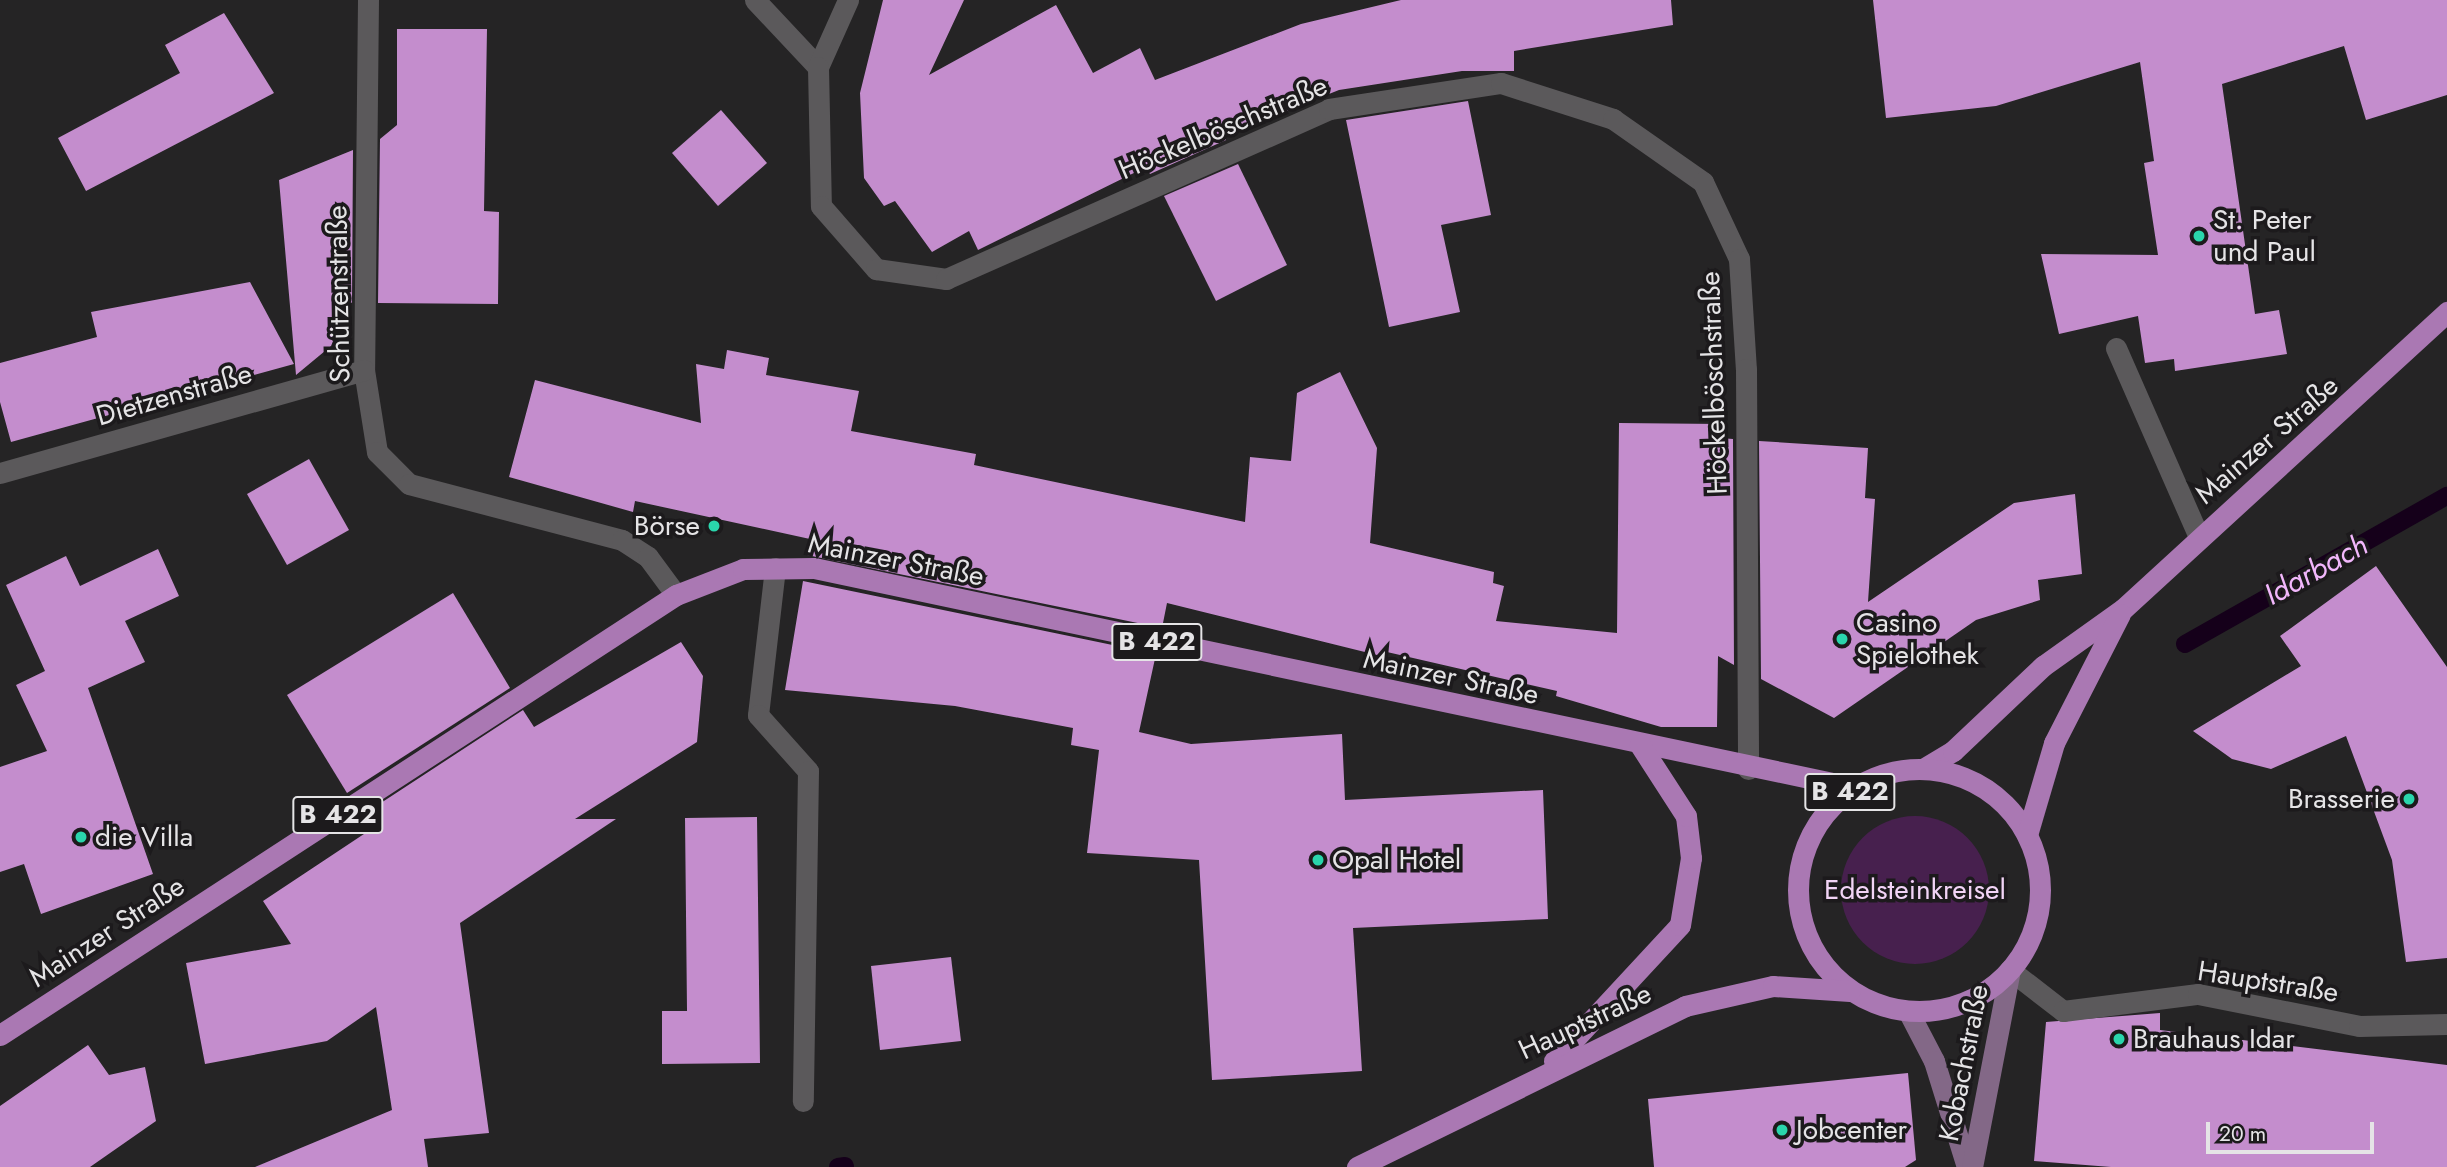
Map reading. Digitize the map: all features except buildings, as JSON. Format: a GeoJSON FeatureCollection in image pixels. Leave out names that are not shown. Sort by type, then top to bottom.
{"type":"FeatureCollection","features":[{"type":"Feature","properties":{"kind":"main road","name":"Mainzer Straße"},"geometry":{"type":"LineString","coordinates":[[1923,769],[1968,738],[2043,666],[2123,609],[2199,537],[2350,408],[2447,312]]}},
{"type":"Feature","properties":{"kind":"main road","name":"Mainzer Straße"},"geometry":{"type":"LineString","coordinates":[[0,1035],[676,595],[743,569],[814,569],[1748,769],[1856,788]]}},
{"type":"Feature","properties":{"kind":"main road","name":"Mainzer Straße"},"geometry":{"type":"LineString","coordinates":[[2027,835],[2054,743],[2123,609]]}},
{"type":"Feature","properties":{"kind":"main road"},"geometry":{"type":"LineString","coordinates":[[1542,1073],[1680,926],[1691,858],[1686,816],[1640,745]]}},
{"type":"Feature","properties":{"kind":"main road","name":"B 422"},"geometry":{"type":"LineString","coordinates":[[1923,769],[1984,788],[2027,835],[2037,862],[2039,905],[2026,946],[2010,970],[1964,1003],[1908,1011],[1854,992],[1814,951],[1801,918],[1798,882],[1816,828],[1856,788],[1923,769]]}},
{"type":"Feature","properties":{"kind":"main road","name":"Hauptstraße"},"geometry":{"type":"LineString","coordinates":[[1357,1167],[1542,1073],[1713,998],[1773,986],[1854,992]]}},
{"type":"Feature","properties":{"kind":"street","name":"Schützenstraße"},"geometry":{"type":"LineString","coordinates":[[368,0],[364,370],[377,452],[409,484],[622,540],[648,557],[676,595]]}},
{"type":"Feature","properties":{"kind":"street"},"geometry":{"type":"LineString","coordinates":[[755,0],[818,67]]}},
{"type":"Feature","properties":{"kind":"street","name":"Höckelböschstraße"},"geometry":{"type":"LineString","coordinates":[[848,0],[818,67],[821,206],[876,269],[946,279],[1329,109],[1501,83],[1613,119],[1703,182],[1739,259],[1746,369],[1748,769]]}},
{"type":"Feature","properties":{"kind":"street"},"geometry":{"type":"LineString","coordinates":[[2116,348],[2199,537]]}},
{"type":"Feature","properties":{"kind":"street","name":"Dietzenstraße"},"geometry":{"type":"LineString","coordinates":[[0,473],[364,370]]}},
{"type":"Feature","properties":{"kind":"street"},"geometry":{"type":"LineString","coordinates":[[775,568],[758,715],[808,771],[803,1101]]}},
{"type":"Feature","properties":{"kind":"street","name":"Hauptstraße"},"geometry":{"type":"LineString","coordinates":[[2010,970],[2063,1011],[2198,994],[2360,1026],[2447,1024]]}},
{"type":"Feature","properties":{"kind":"street","name":"Kobachstraße"},"geometry":{"type":"LineString","coordinates":[[1970,1167],[2010,970]]}},
{"type":"Feature","properties":{"kind":"street","name":"Kobachstraße"},"geometry":{"type":"LineString","coordinates":[[1908,1011],[1934,1061],[1970,1167]]}},
{"type":"Feature","properties":{"kind":"green space","name":"Edelsteinkreisel"},"geometry":{"type":"Polygon","coordinates":[[[1915,816],[1943,821],[1968,837],[1984,862],[1989,890],[1984,918],[1968,943],[1943,959],[1915,964],[1887,959],[1862,943],[1846,918],[1841,890],[1846,862],[1862,837],[1887,821],[1915,816]]]}},
{"type":"Feature","properties":{"kind":"waterway","name":"Idarbach"},"geometry":{"type":"LineString","coordinates":[[2185,644],[2447,496]]}},
{"type":"Feature","properties":{"kind":"waterway","name":"Idarbach"},"geometry":{"type":"LineString","coordinates":[[838,1167],[845,1166]]}},
{"type":"Feature","properties":{"kind":"place","name":"St. Peter und Paul"},"geometry":{"type":"Point","coordinates":[2199,236]}},
{"type":"Feature","properties":{"kind":"place","name":"Börse"},"geometry":{"type":"Point","coordinates":[714,526]}},
{"type":"Feature","properties":{"kind":"place","name":"Casino Spielothek"},"geometry":{"type":"Point","coordinates":[1842,639]}},
{"type":"Feature","properties":{"kind":"place","name":"Brasserie"},"geometry":{"type":"Point","coordinates":[2409,799]}},
{"type":"Feature","properties":{"kind":"place","name":"die Villa"},"geometry":{"type":"Point","coordinates":[81,837]}},
{"type":"Feature","properties":{"kind":"place","name":"Opal Hotel"},"geometry":{"type":"Point","coordinates":[1318,860]}},
{"type":"Feature","properties":{"kind":"place","name":"Brauhaus Idar"},"geometry":{"type":"Point","coordinates":[2119,1039]}},
{"type":"Feature","properties":{"kind":"place","name":"Jobcenter"},"geometry":{"type":"Point","coordinates":[1782,1130]}}]}
